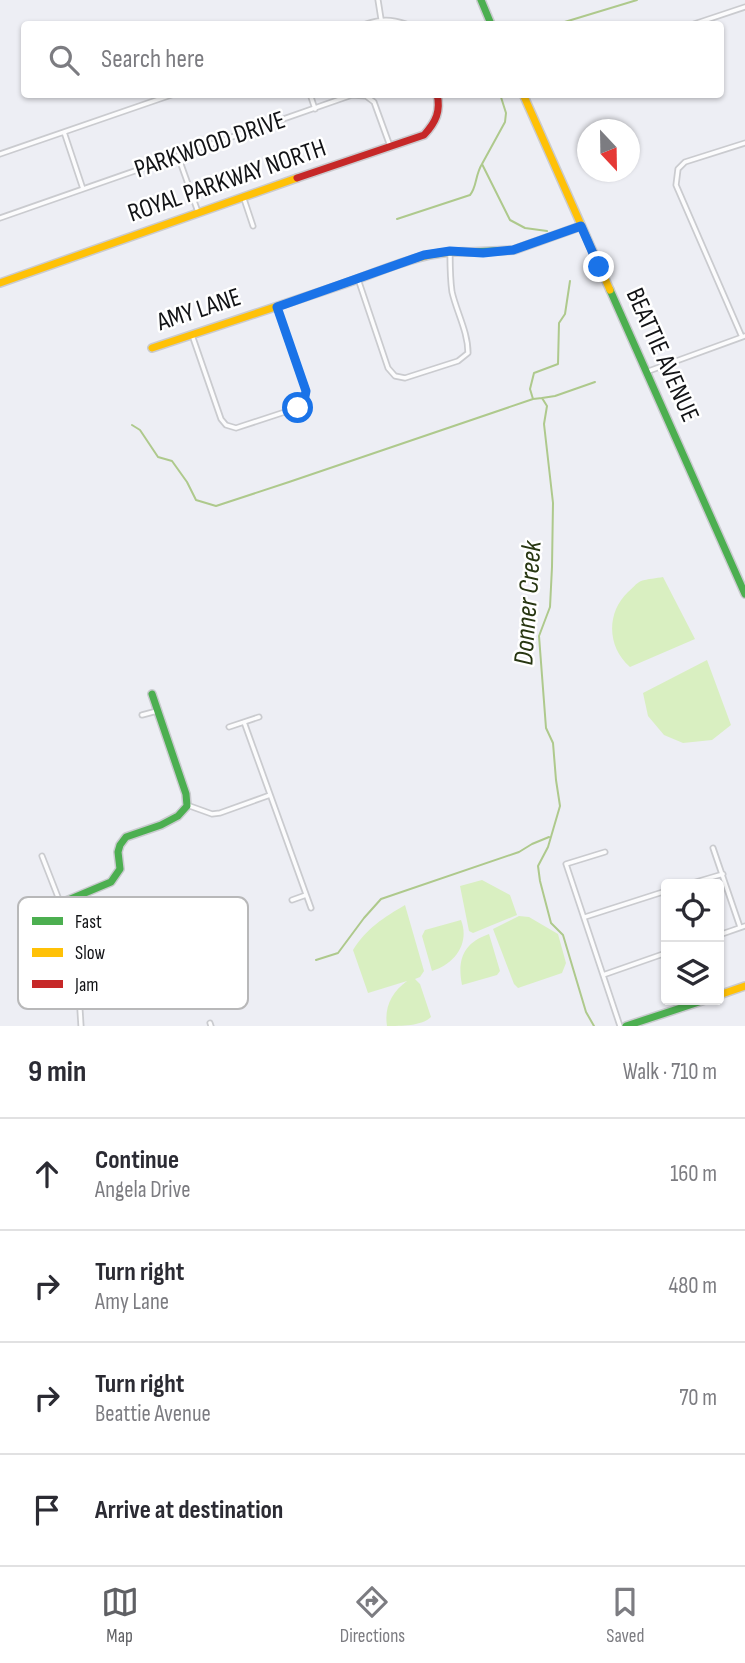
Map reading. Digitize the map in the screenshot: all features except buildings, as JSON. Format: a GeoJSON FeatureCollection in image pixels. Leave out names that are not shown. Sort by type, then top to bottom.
{"type":"FeatureCollection","features":[{"type":"Feature","properties":{"kind":"street"},"geometry":{"type":"LineString","coordinates":[[379,0],[381,19]]}},
{"type":"Feature","properties":{"kind":"street"},"geometry":{"type":"LineString","coordinates":[[481,0],[490,21]]}},
{"type":"Feature","properties":{"kind":"street"},"geometry":{"type":"LineString","coordinates":[[703,21],[745,7]]}},
{"type":"Feature","properties":{"kind":"street"},"geometry":{"type":"LineString","coordinates":[[375,21],[396,21]]}},
{"type":"Feature","properties":{"kind":"street"},"geometry":{"type":"LineString","coordinates":[[0,154],[162,98]]}},
{"type":"Feature","properties":{"kind":"street"},"geometry":{"type":"LineString","coordinates":[[311,98],[315,108]]}},
{"type":"Feature","properties":{"kind":"street","name":"PARKWOOD DRIVE"},"geometry":{"type":"LineString","coordinates":[[0,218],[343,98]]}},
{"type":"Feature","properties":{"kind":"street","name":"PARKWOOD DRIVE"},"geometry":{"type":"LineString","coordinates":[[369,98],[374,102],[390,146]]}},
{"type":"Feature","properties":{"kind":"street","name":"ROYAL PARKWAY NORTH"},"geometry":{"type":"LineString","coordinates":[[0,283],[424,135],[437,122],[438,98]]}},
{"type":"Feature","properties":{"kind":"street","name":"BEATTIE AVENUE"},"geometry":{"type":"LineString","coordinates":[[525,98],[745,594]]}},
{"type":"Feature","properties":{"kind":"street"},"geometry":{"type":"LineString","coordinates":[[64,132],[83,189]]}},
{"type":"Feature","properties":{"kind":"street"},"geometry":{"type":"LineString","coordinates":[[646,372],[743,337],[676,186],[678,169],[685,162],[745,144]]}},
{"type":"Feature","properties":{"kind":"street"},"geometry":{"type":"LineString","coordinates":[[178,156],[198,212]]}},
{"type":"Feature","properties":{"kind":"street"},"geometry":{"type":"LineString","coordinates":[[243,196],[253,226]]}},
{"type":"Feature","properties":{"kind":"street","name":"AMY LANE"},"geometry":{"type":"LineString","coordinates":[[152,348],[424,255],[450,251],[483,253],[513,250],[581,226]]}},
{"type":"Feature","properties":{"kind":"street"},"geometry":{"type":"LineString","coordinates":[[358,279],[388,368],[395,376],[405,378],[458,361],[468,353],[468,343],[452,292],[450,251]]}},
{"type":"Feature","properties":{"kind":"street"},"geometry":{"type":"LineString","coordinates":[[192,335],[221,419],[226,425],[236,428],[298,408],[304,401],[306,391],[277,307]]}},
{"type":"Feature","properties":{"kind":"street"},"geometry":{"type":"LineString","coordinates":[[78,897],[111,883],[120,869],[117,851],[126,837],[176,819],[187,805],[186,794],[152,694]]}},
{"type":"Feature","properties":{"kind":"street"},"geometry":{"type":"LineString","coordinates":[[142,715],[158,711]]}},
{"type":"Feature","properties":{"kind":"street"},"geometry":{"type":"LineString","coordinates":[[229,727],[259,717]]}},
{"type":"Feature","properties":{"kind":"street"},"geometry":{"type":"LineString","coordinates":[[244,722],[311,908]]}},
{"type":"Feature","properties":{"kind":"street"},"geometry":{"type":"LineString","coordinates":[[187,805],[212,814],[270,795]]}},
{"type":"Feature","properties":{"kind":"street"},"geometry":{"type":"LineString","coordinates":[[713,848],[743,927],[724,933]]}},
{"type":"Feature","properties":{"kind":"street"},"geometry":{"type":"LineString","coordinates":[[605,852],[566,864],[620,1026]]}},
{"type":"Feature","properties":{"kind":"street"},"geometry":{"type":"LineString","coordinates":[[42,856],[58,897]]}},
{"type":"Feature","properties":{"kind":"street"},"geometry":{"type":"LineString","coordinates":[[706,879],[723,874]]}},
{"type":"Feature","properties":{"kind":"street"},"geometry":{"type":"LineString","coordinates":[[584,917],[661,893]]}},
{"type":"Feature","properties":{"kind":"street"},"geometry":{"type":"LineString","coordinates":[[292,900],[306,895]]}},
{"type":"Feature","properties":{"kind":"street"},"geometry":{"type":"LineString","coordinates":[[603,975],[661,955]]}},
{"type":"Feature","properties":{"kind":"street"},"geometry":{"type":"LineString","coordinates":[[724,993],[745,986]]}},
{"type":"Feature","properties":{"kind":"street"},"geometry":{"type":"LineString","coordinates":[[626,1026],[690,1005]]}},
{"type":"Feature","properties":{"kind":"green space"},"geometry":{"type":"Polygon","coordinates":[[[663,577],[695,639],[630,667],[622,659],[613,640],[616,610],[621,600],[639,582],[663,577]]]}},
{"type":"Feature","properties":{"kind":"green space"},"geometry":{"type":"Polygon","coordinates":[[[707,660],[731,725],[712,740],[683,743],[664,735],[648,716],[643,693],[707,660]]]}},
{"type":"Feature","properties":{"kind":"green space"},"geometry":{"type":"Polygon","coordinates":[[[482,880],[510,895],[517,915],[473,933],[469,931],[460,886],[482,880]]]}},
{"type":"Feature","properties":{"kind":"green space"},"geometry":{"type":"Polygon","coordinates":[[[405,905],[424,971],[415,979],[420,984],[431,1017],[417,1024],[387,1026],[390,1000],[407,981],[368,993],[353,950],[376,924],[405,905]]]}},
{"type":"Feature","properties":{"kind":"green space"},"geometry":{"type":"Polygon","coordinates":[[[519,916],[529,917],[558,934],[566,963],[562,973],[518,988],[514,984],[493,929],[519,916]]]}},
{"type":"Feature","properties":{"kind":"green space"},"geometry":{"type":"Polygon","coordinates":[[[461,920],[463,937],[458,952],[454,958],[432,971],[422,936],[425,930],[461,920]]]}},
{"type":"Feature","properties":{"kind":"green space"},"geometry":{"type":"Polygon","coordinates":[[[489,934],[500,971],[497,975],[462,985],[460,968],[464,953],[473,942],[489,934]]]}},
{"type":"Feature","properties":{"kind":"waterway","name":"Donner Creek"},"geometry":{"type":"LineString","coordinates":[[568,21],[637,0]]}},
{"type":"Feature","properties":{"kind":"waterway","name":"Donner Creek"},"geometry":{"type":"LineString","coordinates":[[501,98],[506,113],[505,122],[482,164],[510,220],[525,228],[547,231]]}},
{"type":"Feature","properties":{"kind":"waterway"},"geometry":{"type":"LineString","coordinates":[[397,219],[470,195],[482,164]]}},
{"type":"Feature","properties":{"kind":"waterway","name":"Donner Creek"},"geometry":{"type":"LineString","coordinates":[[570,281],[565,314],[559,323],[558,364],[534,373],[530,389],[533,399],[542,398],[547,406],[544,424],[553,503],[552,567],[550,607],[539,636],[546,728],[553,743],[560,806],[548,847],[538,866],[551,923],[563,935],[586,1012],[594,1026]]}},
{"type":"Feature","properties":{"kind":"waterway"},"geometry":{"type":"LineString","coordinates":[[542,398],[595,382]]}},
{"type":"Feature","properties":{"kind":"waterway"},"geometry":{"type":"LineString","coordinates":[[132,425],[140,430],[158,457],[172,461],[196,500],[216,506],[533,399]]}},
{"type":"Feature","properties":{"kind":"waterway"},"geometry":{"type":"LineString","coordinates":[[316,960],[338,953],[381,899],[519,852],[549,837]]}},
{"type":"Feature","properties":{"kind":"traffic: fast"},"geometry":{"type":"LineString","coordinates":[[481,0],[490,21]]}},
{"type":"Feature","properties":{"kind":"traffic: fast"},"geometry":{"type":"LineString","coordinates":[[469,252],[514,250],[581,226]]}},
{"type":"Feature","properties":{"kind":"traffic: fast"},"geometry":{"type":"LineString","coordinates":[[610,290],[745,594]]}},
{"type":"Feature","properties":{"kind":"traffic: fast"},"geometry":{"type":"LineString","coordinates":[[75,897],[111,882],[120,869],[118,852],[126,837],[161,825],[178,816],[187,806],[186,794],[152,694]]}},
{"type":"Feature","properties":{"kind":"traffic: fast"},"geometry":{"type":"LineString","coordinates":[[626,1026],[690,1005]]}},
{"type":"Feature","properties":{"kind":"traffic: slow"},"geometry":{"type":"LineString","coordinates":[[525,98],[610,290]]}},
{"type":"Feature","properties":{"kind":"traffic: slow"},"geometry":{"type":"LineString","coordinates":[[0,283],[297,178]]}},
{"type":"Feature","properties":{"kind":"traffic: slow"},"geometry":{"type":"LineString","coordinates":[[152,348],[404,262],[435,254],[469,252]]}},
{"type":"Feature","properties":{"kind":"traffic: slow"},"geometry":{"type":"LineString","coordinates":[[724,993],[745,986]]}},
{"type":"Feature","properties":{"kind":"traffic: jam"},"geometry":{"type":"LineString","coordinates":[[297,178],[424,135],[436,116],[437,98]]}},
{"type":"Feature","properties":{"kind":"route"},"geometry":{"type":"LineString","coordinates":[[298,408],[304,401],[306,391],[277,307],[424,255],[450,251],[483,253],[513,250],[581,226],[599,267]]}}]}
